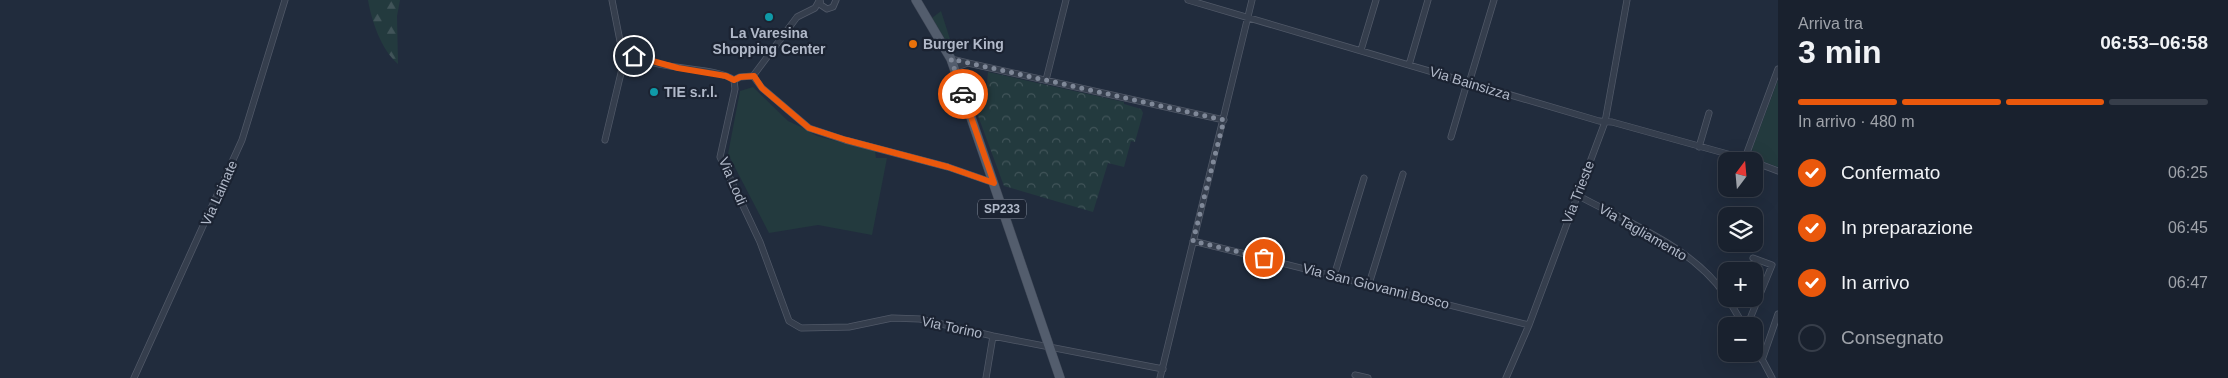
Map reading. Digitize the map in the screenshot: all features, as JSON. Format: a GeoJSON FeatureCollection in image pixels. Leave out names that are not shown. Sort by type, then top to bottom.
{"type":"FeatureCollection","features":[{"type":"Feature","properties":{"kind":"main road","name":"SP233"},"geometry":{"type":"LineString","coordinates":[[909,0],[941,40]]}},
{"type":"Feature","properties":{"kind":"main road","name":"SP233"},"geometry":{"type":"LineString","coordinates":[[916,0],[941,40],[953,64],[1060,378]]}},
{"type":"Feature","properties":{"kind":"street","name":"Via Lainate"},"geometry":{"type":"LineString","coordinates":[[134,378],[240,147],[285,0]]}},
{"type":"Feature","properties":{"kind":"street"},"geometry":{"type":"LineString","coordinates":[[612,0],[620,41],[626,52],[669,66],[726,76],[734,80],[740,77],[754,76],[797,17],[815,8],[820,0]]}},
{"type":"Feature","properties":{"kind":"street"},"geometry":{"type":"LineString","coordinates":[[820,0],[821,5],[827,9]]}},
{"type":"Feature","properties":{"kind":"street"},"geometry":{"type":"LineString","coordinates":[[810,11],[827,9],[842,0]]}},
{"type":"Feature","properties":{"kind":"street"},"geometry":{"type":"LineString","coordinates":[[1046,80],[1066,0]]}},
{"type":"Feature","properties":{"kind":"street","name":"Via Bainsizza"},"geometry":{"type":"LineString","coordinates":[[1188,0],[1206,2],[1468,83],[1720,152]]}},
{"type":"Feature","properties":{"kind":"street"},"geometry":{"type":"LineString","coordinates":[[1160,378],[1252,0]]}},
{"type":"Feature","properties":{"kind":"street"},"geometry":{"type":"LineString","coordinates":[[1361,50],[1376,0]]}},
{"type":"Feature","properties":{"kind":"street"},"geometry":{"type":"LineString","coordinates":[[1408,65],[1428,0]]}},
{"type":"Feature","properties":{"kind":"street"},"geometry":{"type":"LineString","coordinates":[[1450,137],[1494,0]]}},
{"type":"Feature","properties":{"kind":"street","name":"Via Trieste"},"geometry":{"type":"LineString","coordinates":[[1506,378],[1529,325],[1605,122],[1627,0]]}},
{"type":"Feature","properties":{"kind":"street"},"geometry":{"type":"LineString","coordinates":[[605,140],[626,52]]}},
{"type":"Feature","properties":{"kind":"street"},"geometry":{"type":"LineString","coordinates":[[953,64],[968,63]]}},
{"type":"Feature","properties":{"kind":"street"},"geometry":{"type":"LineString","coordinates":[[953,64],[968,63],[1224,120]]}},
{"type":"Feature","properties":{"kind":"street"},"geometry":{"type":"LineString","coordinates":[[1747,152],[1778,69]]}},
{"type":"Feature","properties":{"kind":"street"},"geometry":{"type":"LineString","coordinates":[[754,76],[762,88],[809,128],[839,138],[948,167],[994,183]]}},
{"type":"Feature","properties":{"kind":"street","name":"Via Lodi"},"geometry":{"type":"LineString","coordinates":[[734,80],[735,89],[720,157],[760,242],[789,321],[795,325]]}},
{"type":"Feature","properties":{"kind":"street"},"geometry":{"type":"LineString","coordinates":[[1699,147],[1709,113]]}},
{"type":"Feature","properties":{"kind":"street","name":"Via Bainsizza"},"geometry":{"type":"LineString","coordinates":[[1763,165],[1778,171]]}},
{"type":"Feature","properties":{"kind":"street"},"geometry":{"type":"LineString","coordinates":[[1369,284],[1403,174]]}},
{"type":"Feature","properties":{"kind":"street"},"geometry":{"type":"LineString","coordinates":[[1334,276],[1364,178]]}},
{"type":"Feature","properties":{"kind":"street","name":"Via Tagliamento"},"geometry":{"type":"LineString","coordinates":[[1577,195],[1679,251],[1699,265],[1718,285]]}},
{"type":"Feature","properties":{"kind":"street","name":"Via San Giovanni Bosco"},"geometry":{"type":"LineString","coordinates":[[1193,241],[1529,325]]}},
{"type":"Feature","properties":{"kind":"street"},"geometry":{"type":"LineString","coordinates":[[1749,317],[1772,265],[1754,258]]}},
{"type":"Feature","properties":{"kind":"street"},"geometry":{"type":"LineString","coordinates":[[1763,357],[1778,314]]}},
{"type":"Feature","properties":{"kind":"street","name":"Via Torino"},"geometry":{"type":"LineString","coordinates":[[795,325],[800,328],[849,327],[892,318],[920,319],[993,336],[1162,369]]}},
{"type":"Feature","properties":{"kind":"street"},"geometry":{"type":"LineString","coordinates":[[986,378],[993,336]]}},
{"type":"Feature","properties":{"kind":"street"},"geometry":{"type":"LineString","coordinates":[[1763,362],[1772,378]]}},
{"type":"Feature","properties":{"kind":"street"},"geometry":{"type":"LineString","coordinates":[[1355,375],[1368,378]]}},
{"type":"Feature","properties":{"kind":"green space"},"geometry":{"type":"Polygon","coordinates":[[[368,0],[400,0],[397,16],[398,64],[387,51],[378,35],[368,0]]]}},
{"type":"Feature","properties":{"kind":"green space"},"geometry":{"type":"Polygon","coordinates":[[[941,11],[955,55],[932,18],[941,11]]]}},
{"type":"Feature","properties":{"kind":"green space"},"geometry":{"type":"Polygon","coordinates":[[[988,72],[1124,102],[1124,104],[1141,109],[1143,113],[1135,142],[1131,141],[1124,167],[1108,163],[1093,212],[1004,186],[970,94],[986,94],[988,72]]]}},
{"type":"Feature","properties":{"kind":"green space"},"geometry":{"type":"Polygon","coordinates":[[[1778,80],[1778,167],[1763,162],[1763,152],[1753,152],[1752,149],[1778,80]]]}},
{"type":"Feature","properties":{"kind":"green space"},"geometry":{"type":"Polygon","coordinates":[[[753,87],[788,121],[817,136],[875,151],[876,158],[887,158],[872,235],[818,225],[769,233],[728,154],[740,91],[753,87]]]}},
{"type":"Feature","properties":{"kind":"way so far"},"geometry":{"type":"LineString","coordinates":[[963,94],[951,59],[958,59],[968,63],[1224,120],[1193,241],[1264,258]]}},
{"type":"Feature","properties":{"kind":"place","name":"La Varesina Shopping Center"},"geometry":{"type":"Point","coordinates":[769,17]}},
{"type":"Feature","properties":{"kind":"place","name":"Burger King"},"geometry":{"type":"Point","coordinates":[913,44]}},
{"type":"Feature","properties":{"kind":"place","name":"TIE s.r.l."},"geometry":{"type":"Point","coordinates":[654,92]}},
{"type":"Feature","properties":{"kind":"route"},"geometry":{"type":"LineString","coordinates":[[634,56],[678,68],[726,76],[734,80],[740,77],[754,76],[762,88],[809,128],[846,140],[948,167],[994,183],[963,94]]}}]}
